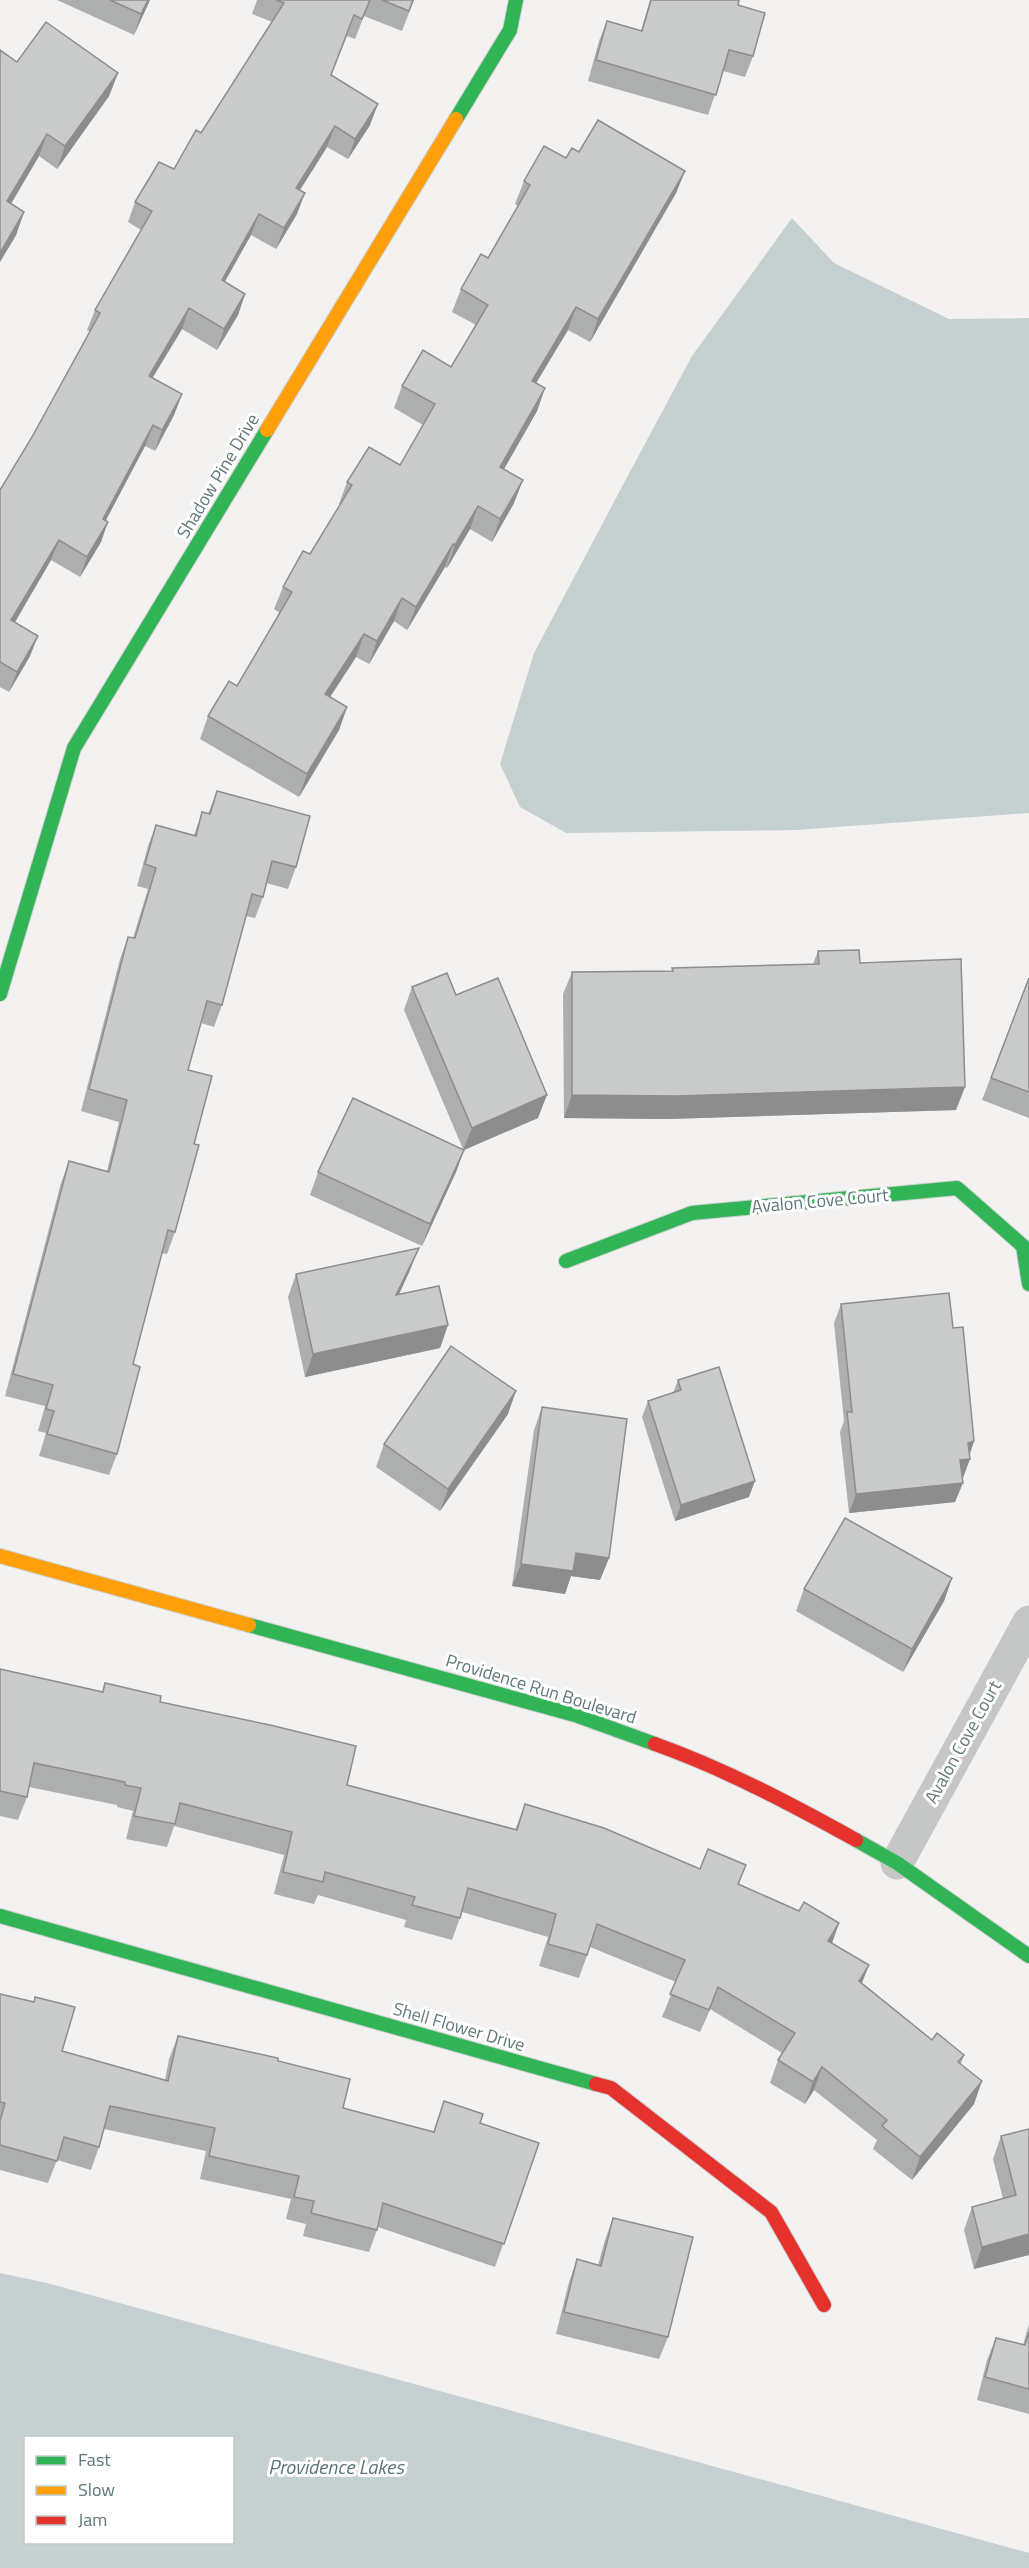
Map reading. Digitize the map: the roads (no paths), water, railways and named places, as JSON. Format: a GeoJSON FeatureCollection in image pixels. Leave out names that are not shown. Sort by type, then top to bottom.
{"type":"FeatureCollection","features":[{"type":"Feature","properties":{"kind":"street","name":"Shadow Pine Drive"},"geometry":{"type":"LineString","coordinates":[[0,994],[74,748],[510,30],[516,0]]}},
{"type":"Feature","properties":{"kind":"street","name":"Avalon Cove Court"},"geometry":{"type":"LineString","coordinates":[[566,1261],[692,1213],[957,1188],[1023,1246],[1029,1284]]}},
{"type":"Feature","properties":{"kind":"street","name":"Providence Run Boulevard"},"geometry":{"type":"LineString","coordinates":[[0,1556],[575,1714],[692,1756],[798,1808],[897,1863],[1029,1956]]}},
{"type":"Feature","properties":{"kind":"street","name":"Avalon Cove Court"},"geometry":{"type":"LineString","coordinates":[[897,1863],[1029,1622]]}},
{"type":"Feature","properties":{"kind":"street","name":"Shell Flower Drive"},"geometry":{"type":"LineString","coordinates":[[0,1916],[610,2088],[771,2212],[824,2305]]}},
{"type":"Feature","properties":{"kind":"water"},"geometry":{"type":"Polygon","coordinates":[[[792,218],[834,263],[949,319],[1029,318],[1029,813],[796,830],[566,833],[520,807],[500,764],[534,653],[692,356],[792,218]]]}},
{"type":"Feature","properties":{"kind":"water","name":"Providence Lakes"},"geometry":{"type":"Polygon","coordinates":[[[0,2273],[47,2283],[1029,2553],[1029,2568],[0,2568],[0,2273]]]}}]}
